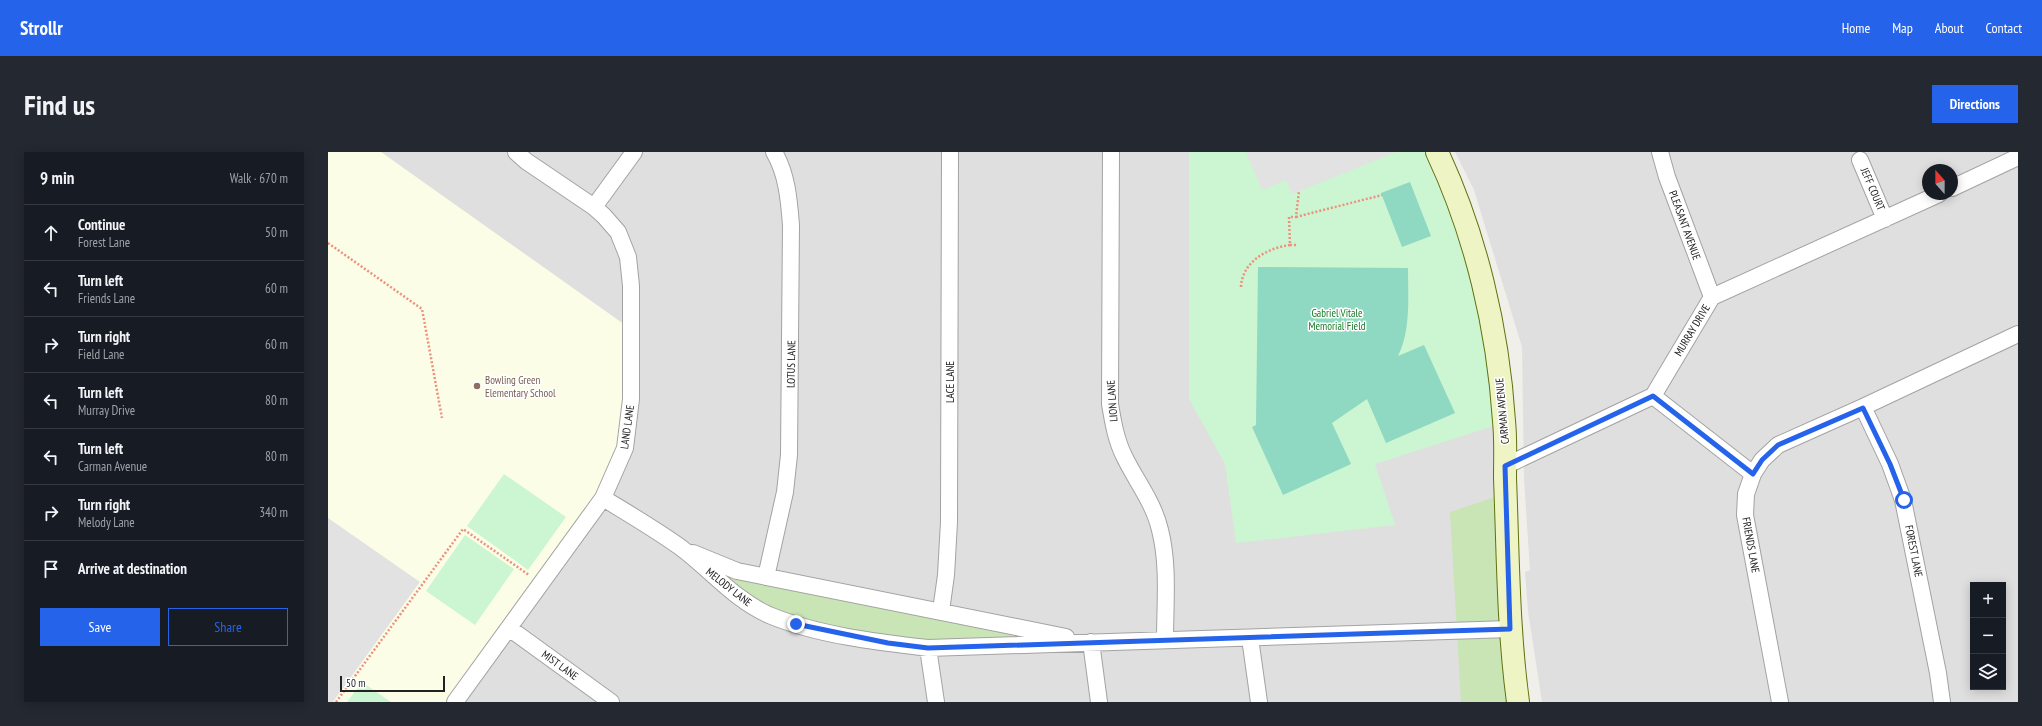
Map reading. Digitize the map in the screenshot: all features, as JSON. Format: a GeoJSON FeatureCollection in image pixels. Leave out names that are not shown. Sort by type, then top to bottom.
{"type":"FeatureCollection","features":[{"type":"Feature","properties":{"kind":"main road","name":"CARMAN AVENUE"},"geometry":{"type":"LineString","coordinates":[[1437,152],[1462,213],[1482,282],[1496,346],[1504,421],[1510,629],[1518,702]]}},
{"type":"Feature","properties":{"kind":"street","name":"LAND LANE"},"geometry":{"type":"LineString","coordinates":[[455,702],[603,498],[625,448],[631,399],[631,286],[628,257],[618,232],[594,207],[526,161],[516,152]]}},
{"type":"Feature","properties":{"kind":"street"},"geometry":{"type":"LineString","coordinates":[[594,207],[634,152]]}},
{"type":"Feature","properties":{"kind":"street","name":"LOTUS LANE"},"geometry":{"type":"LineString","coordinates":[[766,577],[785,492],[789,455],[791,225],[789,198],[785,178],[774,152]]}},
{"type":"Feature","properties":{"kind":"street","name":"LACE LANE"},"geometry":{"type":"LineString","coordinates":[[941,611],[946,575],[949,522],[952,171],[950,152]]}},
{"type":"Feature","properties":{"kind":"street","name":"LION LANE"},"geometry":{"type":"LineString","coordinates":[[1111,152],[1110,404],[1114,429],[1124,456],[1148,499],[1160,530],[1164,558],[1165,640]]}},
{"type":"Feature","properties":{"kind":"street","name":"PLEASANT AVENUE"},"geometry":{"type":"LineString","coordinates":[[1660,152],[1667,177],[1712,297]]}},
{"type":"Feature","properties":{"kind":"street"},"geometry":{"type":"LineString","coordinates":[[1958,185],[2018,157]]}},
{"type":"Feature","properties":{"kind":"street","name":"JEFF COURT"},"geometry":{"type":"LineString","coordinates":[[1860,160],[1885,219]]}},
{"type":"Feature","properties":{"kind":"street","name":"MURRAY DRIVE"},"geometry":{"type":"LineString","coordinates":[[1653,396],[1712,297],[1926,200]]}},
{"type":"Feature","properties":{"kind":"street","name":"FRIENDS LANE"},"geometry":{"type":"LineString","coordinates":[[1780,702],[1744,515],[1746,494],[1753,474],[1762,460],[1778,445],[1863,408],[2018,334]]}},
{"type":"Feature","properties":{"kind":"street"},"geometry":{"type":"LineString","coordinates":[[1505,466],[1653,396],[1753,474]]}},
{"type":"Feature","properties":{"kind":"street","name":"FOREST LANE"},"geometry":{"type":"LineString","coordinates":[[1863,408],[1890,464],[1904,500],[1938,673],[1942,702]]}},
{"type":"Feature","properties":{"kind":"street","name":"MELODY LANE"},"geometry":{"type":"LineString","coordinates":[[603,498],[681,547],[740,598],[768,614],[796,624],[828,632],[888,643],[928,648],[1510,629]]}},
{"type":"Feature","properties":{"kind":"street","name":"MELODY LANE"},"geometry":{"type":"LineString","coordinates":[[681,547],[737,571],[1091,642]]}},
{"type":"Feature","properties":{"kind":"street","name":"MIST LANE"},"geometry":{"type":"LineString","coordinates":[[509,628],[611,702]]}},
{"type":"Feature","properties":{"kind":"street"},"geometry":{"type":"LineString","coordinates":[[1250,638],[1259,702]]}},
{"type":"Feature","properties":{"kind":"street"},"geometry":{"type":"LineString","coordinates":[[1091,642],[1099,702]]}},
{"type":"Feature","properties":{"kind":"street"},"geometry":{"type":"LineString","coordinates":[[928,648],[936,702]]}},
{"type":"Feature","properties":{"kind":"path"},"geometry":{"type":"LineString","coordinates":[[1296,217],[1299,191]]}},
{"type":"Feature","properties":{"kind":"path"},"geometry":{"type":"LineString","coordinates":[[1290,245],[1289,217],[1296,217],[1382,195]]}},
{"type":"Feature","properties":{"kind":"path"},"geometry":{"type":"LineString","coordinates":[[328,243],[422,309],[442,418]]}},
{"type":"Feature","properties":{"kind":"path"},"geometry":{"type":"LineString","coordinates":[[1241,287],[1242,278],[1253,262],[1264,253],[1275,248],[1296,245]]}},
{"type":"Feature","properties":{"kind":"path"},"geometry":{"type":"LineString","coordinates":[[336,702],[462,529],[541,582]]}},
{"type":"Feature","properties":{"kind":"shaded area"},"geometry":{"type":"Polygon","coordinates":[[[328,152],[1428,152],[1503,423],[1515,702],[328,702],[328,152]]]}},
{"type":"Feature","properties":{"kind":"shaded area","name":"Bowling Green Elementary School"},"geometry":{"type":"Polygon","coordinates":[[[328,152],[381,152],[628,327],[623,445],[602,495],[452,702],[328,702],[328,152]]]}},
{"type":"Feature","properties":{"kind":"shaded area"},"geometry":{"type":"Polygon","coordinates":[[[1246,152],[1396,152],[1292,194],[1286,180],[1262,190],[1246,152]]]}},
{"type":"Feature","properties":{"kind":"shaded area"},"geometry":{"type":"Polygon","coordinates":[[[1455,152],[2018,152],[2018,702],[1542,702],[1528,611],[1525,572],[1530,570],[1524,479],[1522,347],[1474,190],[1455,152]]]}},
{"type":"Feature","properties":{"kind":"shaded area"},"geometry":{"type":"Polygon","coordinates":[[[328,518],[420,582],[333,702],[328,702],[328,518]]]}},
{"type":"Feature","properties":{"kind":"green space","name":"Gabriel Vitale Memorial Field"},"geometry":{"type":"Polygon","coordinates":[[[1189,152],[1433,152],[1460,215],[1503,423],[1375,464],[1395,525],[1236,543],[1225,464],[1189,399],[1189,152]]]}},
{"type":"Feature","properties":{"kind":"green space"},"geometry":{"type":"Polygon","coordinates":[[[1410,182],[1431,236],[1402,247],[1381,193],[1410,182]]]}},
{"type":"Feature","properties":{"kind":"green space"},"geometry":{"type":"Polygon","coordinates":[[[1258,267],[1408,268],[1407,324],[1398,356],[1424,345],[1455,413],[1386,443],[1367,399],[1332,423],[1351,464],[1283,495],[1252,427],[1256,425],[1258,267]]]}},
{"type":"Feature","properties":{"kind":"green space"},"geometry":{"type":"Polygon","coordinates":[[[504,474],[566,517],[528,570],[467,526],[504,474]]]}},
{"type":"Feature","properties":{"kind":"green space"},"geometry":{"type":"Polygon","coordinates":[[[1504,494],[1518,702],[1461,702],[1450,512],[1504,494]]]}},
{"type":"Feature","properties":{"kind":"green space"},"geometry":{"type":"Polygon","coordinates":[[[465,535],[514,569],[475,625],[426,591],[465,535]]]}},
{"type":"Feature","properties":{"kind":"green space"},"geometry":{"type":"Polygon","coordinates":[[[692,554],[1078,641],[929,645],[826,630],[772,613],[692,554]]]}},
{"type":"Feature","properties":{"kind":"green space"},"geometry":{"type":"Polygon","coordinates":[[[362,682],[391,702],[347,702],[362,682]]]}},
{"type":"Feature","properties":{"kind":"place","name":"Bowling Green Elementary School"},"geometry":{"type":"Point","coordinates":[477,386]}},
{"type":"Feature","properties":{"kind":"route"},"geometry":{"type":"LineString","coordinates":[[796,624],[828,632],[888,643],[928,648],[1510,629],[1505,466],[1653,396],[1753,474],[1762,460],[1778,445],[1863,408],[1890,464],[1904,500]]}}]}
